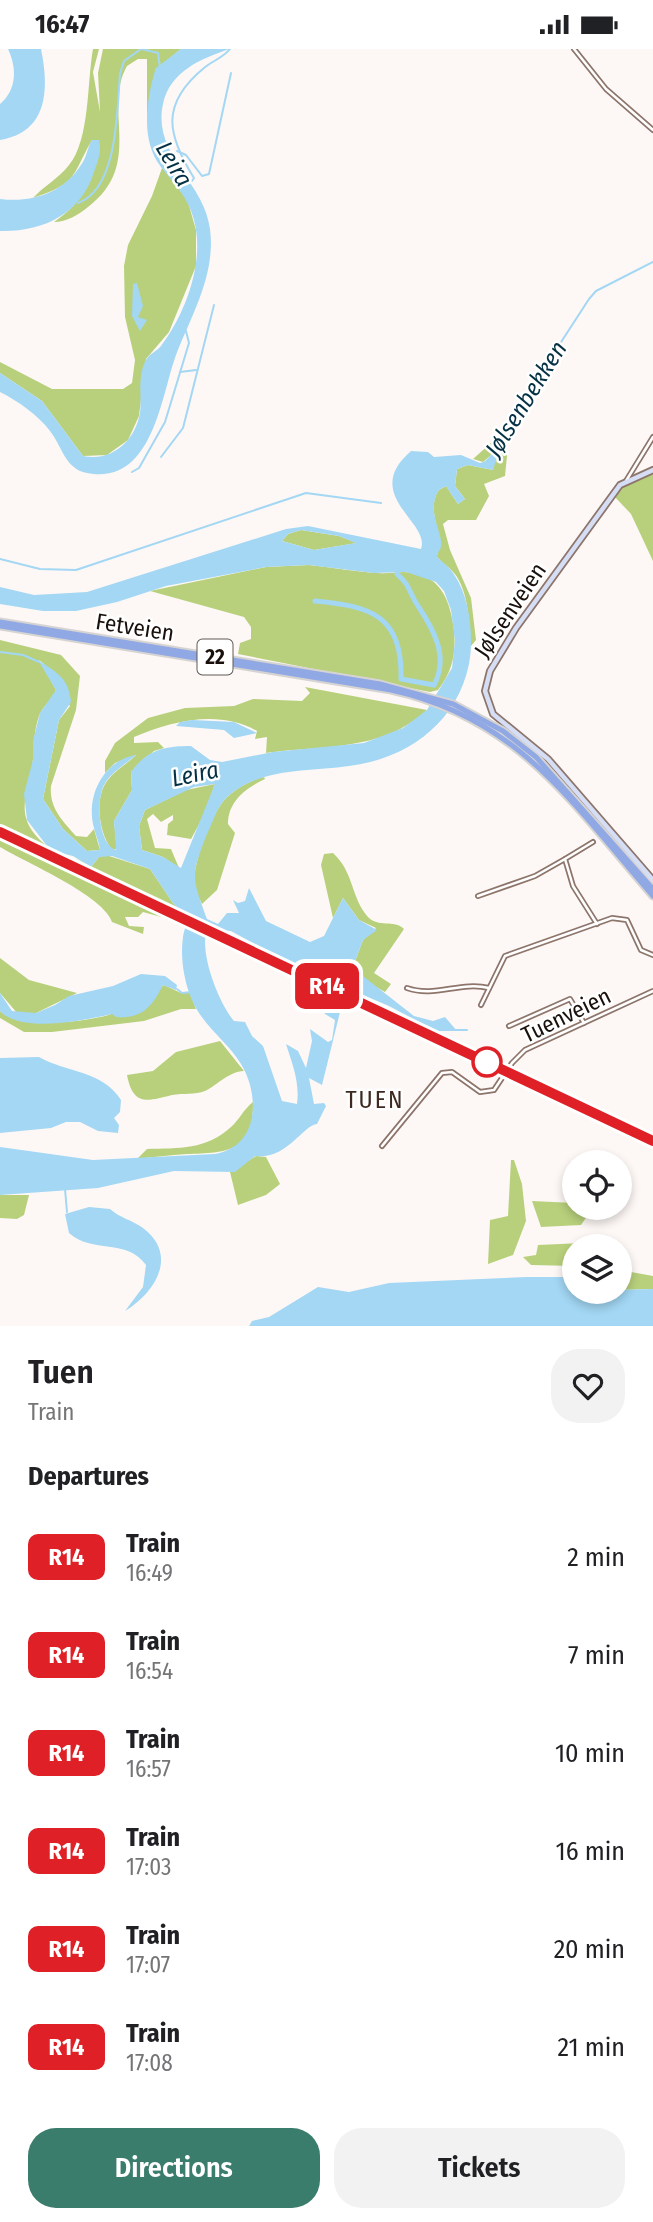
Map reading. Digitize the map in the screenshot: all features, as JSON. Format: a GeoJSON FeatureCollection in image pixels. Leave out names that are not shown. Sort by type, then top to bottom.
{"type":"FeatureCollection","features":[{"type":"Feature","properties":{"kind":"highway","name":"Fetveien"},"geometry":{"type":"LineString","coordinates":[[0,624],[379,688],[429,698],[459,709]]}},
{"type":"Feature","properties":{"kind":"highway","name":"22"},"geometry":{"type":"LineString","coordinates":[[459,709],[503,731],[536,757],[653,889]]}},
{"type":"Feature","properties":{"kind":"highway","name":"22"},"geometry":{"type":"LineString","coordinates":[[459,709],[507,739],[539,766],[653,896]]}},
{"type":"Feature","properties":{"kind":"main road"},"geometry":{"type":"LineString","coordinates":[[625,481],[653,470]]}},
{"type":"Feature","properties":{"kind":"main road","name":"Jølsenveien"},"geometry":{"type":"LineString","coordinates":[[625,481],[516,628],[488,674],[485,694],[496,717],[548,759],[653,880]]}},
{"type":"Feature","properties":{"kind":"street"},"geometry":{"type":"LineString","coordinates":[[574,49],[606,89],[653,130]]}},
{"type":"Feature","properties":{"kind":"street","name":"Jølsenveien"},"geometry":{"type":"LineString","coordinates":[[625,481],[653,437]]}},
{"type":"Feature","properties":{"kind":"street"},"geometry":{"type":"LineString","coordinates":[[478,896],[535,876],[593,842]]}},
{"type":"Feature","properties":{"kind":"street"},"geometry":{"type":"LineString","coordinates":[[565,859],[573,886],[597,923]]}},
{"type":"Feature","properties":{"kind":"street"},"geometry":{"type":"LineString","coordinates":[[481,1005],[505,956],[597,923],[615,918],[625,919],[641,950],[653,955]]}},
{"type":"Feature","properties":{"kind":"street"},"geometry":{"type":"LineString","coordinates":[[407,988],[421,993],[472,984],[489,988]]}},
{"type":"Feature","properties":{"kind":"street","name":"Tuenveien"},"geometry":{"type":"LineString","coordinates":[[382,1146],[442,1073],[452,1072],[480,1091],[494,1090],[520,1054],[653,991]]}},
{"type":"Feature","properties":{"kind":"street"},"geometry":{"type":"LineString","coordinates":[[509,1025],[570,999],[584,1023]]}},
{"type":"Feature","properties":{"kind":"green space"},"geometry":{"type":"Polygon","coordinates":[[[93,49],[99,49],[93,72],[100,112],[98,73],[103,49],[181,49],[156,69],[147,117],[147,59],[138,59],[127,66],[120,83],[119,155],[115,173],[105,190],[88,207],[63,221],[54,222],[81,196],[88,177],[92,140],[76,171],[66,183],[33,198],[65,170],[76,154],[87,110],[93,49]]]}},
{"type":"Feature","properties":{"kind":"green space"},"geometry":{"type":"Polygon","coordinates":[[[162,168],[186,195],[196,230],[196,266],[169,332],[146,359],[139,416],[128,440],[107,455],[83,456],[42,401],[0,373],[0,362],[52,389],[123,389],[132,383],[135,360],[125,317],[124,266],[128,245],[152,196],[162,168]]]}},
{"type":"Feature","properties":{"kind":"green space"},"geometry":{"type":"Polygon","coordinates":[[[501,434],[507,456],[505,476],[484,484],[489,496],[476,520],[448,520],[443,524],[450,550],[471,598],[476,640],[471,646],[463,589],[454,573],[437,557],[440,543],[434,502],[439,490],[446,486],[458,504],[465,499],[455,486],[457,469],[468,465],[493,470],[496,451],[483,462],[473,459],[501,434]]]}},
{"type":"Feature","properties":{"kind":"green space"},"geometry":{"type":"Polygon","coordinates":[[[653,471],[653,561],[631,514],[614,496],[621,482],[653,471]]]}},
{"type":"Feature","properties":{"kind":"green space"},"geometry":{"type":"Polygon","coordinates":[[[301,530],[339,536],[357,543],[314,550],[282,541],[288,534],[301,530]]]}},
{"type":"Feature","properties":{"kind":"green space"},"geometry":{"type":"Polygon","coordinates":[[[309,565],[369,572],[404,572],[426,577],[435,583],[450,608],[455,638],[450,669],[438,690],[430,692],[238,654],[240,643],[251,639],[251,627],[244,617],[150,591],[266,567],[309,565]]]}},
{"type":"Feature","properties":{"kind":"green space"},"geometry":{"type":"Polygon","coordinates":[[[0,640],[61,655],[80,676],[76,710],[51,786],[51,794],[58,814],[76,836],[87,837],[94,829],[100,850],[87,851],[63,829],[43,799],[59,720],[70,706],[39,660],[56,690],[41,712],[36,727],[32,770],[25,800],[26,819],[31,829],[51,848],[91,867],[99,857],[106,855],[150,869],[173,903],[187,916],[187,924],[143,912],[138,917],[125,917],[129,926],[144,927],[143,934],[112,922],[106,912],[80,891],[0,847],[0,640]]]}},
{"type":"Feature","properties":{"kind":"green space"},"geometry":{"type":"Polygon","coordinates":[[[305,687],[427,710],[409,724],[371,740],[266,753],[267,737],[255,739],[257,731],[227,720],[180,722],[134,737],[134,743],[158,742],[164,748],[154,751],[131,772],[132,790],[114,821],[117,849],[112,850],[101,826],[100,797],[110,777],[136,755],[115,763],[105,773],[105,761],[115,743],[148,718],[185,708],[234,706],[253,699],[302,701],[310,693],[305,687]]]}},
{"type":"Feature","properties":{"kind":"green space"},"geometry":{"type":"Polygon","coordinates":[[[264,777],[265,779],[239,796],[231,809],[228,824],[235,833],[217,890],[202,904],[195,890],[195,870],[214,816],[220,805],[234,791],[264,777]]]}},
{"type":"Feature","properties":{"kind":"green space"},"geometry":{"type":"Polygon","coordinates":[[[215,784],[203,817],[191,839],[167,835],[168,824],[173,820],[173,815],[161,822],[153,814],[147,819],[155,848],[171,849],[179,868],[163,857],[142,850],[139,826],[145,810],[186,790],[215,784]]]}},
{"type":"Feature","properties":{"kind":"green space"},"geometry":{"type":"Polygon","coordinates":[[[333,853],[345,868],[358,902],[368,917],[376,922],[396,924],[404,929],[374,973],[391,984],[385,992],[367,982],[354,964],[363,940],[376,928],[359,920],[343,898],[333,918],[321,865],[324,854],[333,853]]]}},
{"type":"Feature","properties":{"kind":"green space"},"geometry":{"type":"Polygon","coordinates":[[[0,958],[29,980],[77,993],[36,1013],[17,1013],[0,993],[0,958]]]}},
{"type":"Feature","properties":{"kind":"green space"},"geometry":{"type":"Polygon","coordinates":[[[164,985],[181,993],[190,993],[196,1009],[181,1009],[144,1021],[52,1032],[24,1032],[0,1018],[0,1011],[23,1021],[92,1019],[117,1012],[164,985]]]}},
{"type":"Feature","properties":{"kind":"green space"},"geometry":{"type":"Polygon","coordinates":[[[220,1041],[244,1071],[197,1093],[149,1100],[138,1097],[133,1092],[127,1075],[153,1071],[176,1052],[220,1041]]]}},
{"type":"Feature","properties":{"kind":"green space"},"geometry":{"type":"Polygon","coordinates":[[[253,1102],[249,1131],[235,1146],[214,1152],[137,1159],[147,1149],[192,1146],[212,1140],[231,1127],[253,1102]]]}},
{"type":"Feature","properties":{"kind":"green space"},"geometry":{"type":"Polygon","coordinates":[[[256,1156],[266,1157],[280,1184],[266,1195],[238,1205],[230,1172],[256,1156]]]}},
{"type":"Feature","properties":{"kind":"green space"},"geometry":{"type":"Polygon","coordinates":[[[511,1160],[514,1160],[522,1184],[526,1221],[513,1255],[488,1264],[490,1220],[508,1216],[511,1160]]]}},
{"type":"Feature","properties":{"kind":"green space"},"geometry":{"type":"Polygon","coordinates":[[[0,1195],[29,1195],[24,1215],[17,1219],[0,1218],[0,1195]]]}},
{"type":"Feature","properties":{"kind":"green space"},"geometry":{"type":"Polygon","coordinates":[[[532,1201],[562,1202],[562,1220],[584,1220],[581,1225],[541,1227],[532,1201]]]}},
{"type":"Feature","properties":{"kind":"green space"},"geometry":{"type":"Polygon","coordinates":[[[562,1244],[562,1266],[531,1265],[523,1257],[536,1255],[538,1245],[562,1244]]]}},
{"type":"Feature","properties":{"kind":"green space"},"geometry":{"type":"Polygon","coordinates":[[[632,1272],[653,1276],[653,1289],[632,1290],[632,1272]]]}},
{"type":"Feature","properties":{"kind":"water"},"geometry":{"type":"Polygon","coordinates":[[[8,49],[41,49],[44,93],[37,118],[28,128],[0,140],[0,104],[10,92],[14,78],[8,49]]]}},
{"type":"Feature","properties":{"kind":"water","name":"Leira"},"geometry":{"type":"Polygon","coordinates":[[[181,49],[229,49],[188,68],[172,83],[163,104],[165,138],[206,212],[211,246],[206,278],[176,355],[151,434],[127,466],[109,473],[87,473],[69,462],[40,419],[0,392],[0,373],[42,401],[83,456],[103,456],[112,452],[133,432],[140,413],[143,366],[170,333],[185,302],[195,269],[197,236],[194,220],[180,192],[155,157],[150,146],[147,122],[156,68],[181,49]]]}},
{"type":"Feature","properties":{"kind":"water"},"geometry":{"type":"Polygon","coordinates":[[[92,140],[99,140],[100,144],[97,164],[88,187],[70,209],[45,224],[0,231],[0,199],[24,199],[56,189],[74,175],[85,159],[92,140]]]}},
{"type":"Feature","properties":{"kind":"water"},"geometry":{"type":"Polygon","coordinates":[[[137,283],[143,306],[138,317],[147,320],[140,331],[132,316],[133,284],[137,283]]]}},
{"type":"Feature","properties":{"kind":"water","name":"Leira"},"geometry":{"type":"Polygon","coordinates":[[[411,451],[428,452],[434,457],[461,455],[480,463],[496,451],[498,454],[493,470],[468,465],[457,469],[455,486],[465,499],[458,504],[446,486],[439,490],[435,498],[434,514],[441,542],[437,557],[460,585],[470,619],[469,664],[463,685],[453,704],[426,735],[391,755],[349,766],[269,776],[240,787],[227,797],[218,809],[202,848],[195,877],[207,919],[218,924],[227,913],[239,913],[233,900],[238,903],[245,901],[249,888],[266,921],[310,942],[324,936],[343,898],[359,920],[377,930],[363,940],[354,964],[359,973],[414,1016],[433,1021],[445,1017],[457,1031],[436,1031],[389,1006],[297,967],[231,931],[219,930],[209,924],[205,946],[216,988],[234,1021],[245,1022],[252,1036],[263,1046],[282,1101],[297,1104],[298,1096],[286,1044],[298,1051],[306,1068],[312,1041],[310,1029],[328,1042],[332,1040],[335,1020],[325,1014],[317,1002],[308,1005],[300,1002],[298,991],[306,985],[342,1004],[322,1085],[309,1078],[314,1104],[324,1103],[326,1106],[317,1124],[285,1148],[266,1156],[255,1156],[235,1172],[174,1171],[98,1188],[0,1195],[0,1147],[93,1160],[215,1154],[240,1142],[252,1119],[253,1105],[247,1077],[241,1064],[202,1018],[189,993],[182,953],[187,917],[173,903],[150,869],[112,856],[99,857],[91,867],[73,856],[51,851],[27,820],[24,794],[33,760],[33,741],[40,713],[56,690],[38,660],[64,681],[71,702],[59,720],[43,799],[63,829],[87,851],[100,850],[94,828],[92,804],[100,781],[115,764],[136,755],[111,776],[101,792],[102,831],[110,846],[116,850],[114,821],[132,790],[131,772],[150,754],[164,748],[191,746],[210,760],[222,762],[273,752],[364,743],[403,728],[427,710],[452,668],[455,641],[451,610],[444,591],[436,582],[406,572],[374,573],[309,565],[266,567],[166,586],[117,602],[76,611],[43,611],[0,604],[0,587],[34,595],[87,592],[286,529],[308,526],[421,549],[421,539],[416,528],[394,494],[392,481],[397,467],[411,451]],[[301,530],[288,534],[282,541],[314,550],[356,543],[339,536],[301,530]],[[215,784],[194,787],[145,810],[139,826],[142,850],[163,857],[181,868],[215,784]]]}},
{"type":"Feature","properties":{"kind":"water"},"geometry":{"type":"Polygon","coordinates":[[[180,722],[234,722],[257,733],[234,738],[224,730],[176,726],[180,722]]]}},
{"type":"Feature","properties":{"kind":"water"},"geometry":{"type":"Polygon","coordinates":[[[141,974],[165,976],[177,985],[176,990],[163,985],[155,1000],[145,1010],[133,1016],[116,1017],[112,1014],[70,1022],[38,1024],[10,1018],[0,1011],[0,993],[12,1011],[36,1013],[69,996],[113,986],[141,974]]]}},
{"type":"Feature","properties":{"kind":"water"},"geometry":{"type":"Polygon","coordinates":[[[39,1057],[94,1077],[113,1090],[121,1100],[120,1112],[114,1118],[119,1125],[118,1133],[98,1131],[80,1122],[66,1122],[51,1128],[0,1133],[0,1058],[39,1057]]]}},
{"type":"Feature","properties":{"kind":"water"},"geometry":{"type":"Polygon","coordinates":[[[89,1207],[110,1209],[139,1225],[154,1239],[160,1250],[159,1273],[153,1284],[146,1294],[125,1311],[143,1287],[146,1265],[129,1252],[88,1243],[69,1233],[65,1214],[89,1207]]]}},
{"type":"Feature","properties":{"kind":"water"},"geometry":{"type":"Polygon","coordinates":[[[562,1277],[562,1304],[632,1304],[632,1290],[653,1289],[653,1326],[249,1326],[252,1321],[269,1317],[318,1287],[349,1292],[389,1283],[562,1277]]]}},
{"type":"Feature","properties":{"kind":"waterway"},"geometry":{"type":"LineString","coordinates":[[78,203],[91,195],[108,166],[116,127],[120,74],[124,61],[141,49]]}},
{"type":"Feature","properties":{"kind":"waterway"},"geometry":{"type":"LineString","coordinates":[[142,49],[158,53],[160,68]]}},
{"type":"Feature","properties":{"kind":"waterway","name":"Leira"},"geometry":{"type":"LineString","coordinates":[[192,181],[194,178],[178,148],[174,134],[174,107],[190,81],[230,49]]}},
{"type":"Feature","properties":{"kind":"waterway","name":"Leira"},"geometry":{"type":"LineString","coordinates":[[177,151],[186,155],[202,176],[209,174],[231,73]]}},
{"type":"Feature","properties":{"kind":"waterway","name":"Jølsenbekken"},"geometry":{"type":"LineString","coordinates":[[495,453],[493,447],[589,299],[596,291],[653,262]]}},
{"type":"Feature","properties":{"kind":"waterway"},"geometry":{"type":"LineString","coordinates":[[161,457],[183,428],[214,305]]}},
{"type":"Feature","properties":{"kind":"waterway"},"geometry":{"type":"LineString","coordinates":[[132,472],[139,468],[165,422],[189,343],[186,331]]}},
{"type":"Feature","properties":{"kind":"waterway"},"geometry":{"type":"LineString","coordinates":[[180,372],[196,370]]}},
{"type":"Feature","properties":{"kind":"waterway"},"geometry":{"type":"LineString","coordinates":[[0,559],[40,569],[76,570],[306,493],[381,503]]}},
{"type":"Feature","properties":{"kind":"waterway"},"geometry":{"type":"LineString","coordinates":[[397,574],[407,586],[438,644],[440,664],[434,685]]}},
{"type":"Feature","properties":{"kind":"waterway"},"geometry":{"type":"LineString","coordinates":[[315,601],[352,606],[380,618],[396,641],[401,679],[434,685]]}},
{"type":"Feature","properties":{"kind":"waterway"},"geometry":{"type":"LineString","coordinates":[[0,652],[23,655],[39,662]]}},
{"type":"Feature","properties":{"kind":"waterway"},"geometry":{"type":"LineString","coordinates":[[177,989],[182,993],[192,992]]}},
{"type":"Feature","properties":{"kind":"waterway"},"geometry":{"type":"LineString","coordinates":[[455,1030],[467,1030]]}},
{"type":"Feature","properties":{"kind":"waterway"},"geometry":{"type":"LineString","coordinates":[[65,1189],[67,1212]]}},
{"type":"Feature","properties":{"kind":"railway"},"geometry":{"type":"LineString","coordinates":[[0,832],[653,1141]]}},
{"type":"Feature","properties":{"kind":"train","name":"R14"},"geometry":{"type":"LineString","coordinates":[[0,832],[653,1141]]}},
{"type":"Feature","properties":{"kind":"district","name":"TUEN"},"geometry":{"type":"Point","coordinates":[375,1100]}}]}
